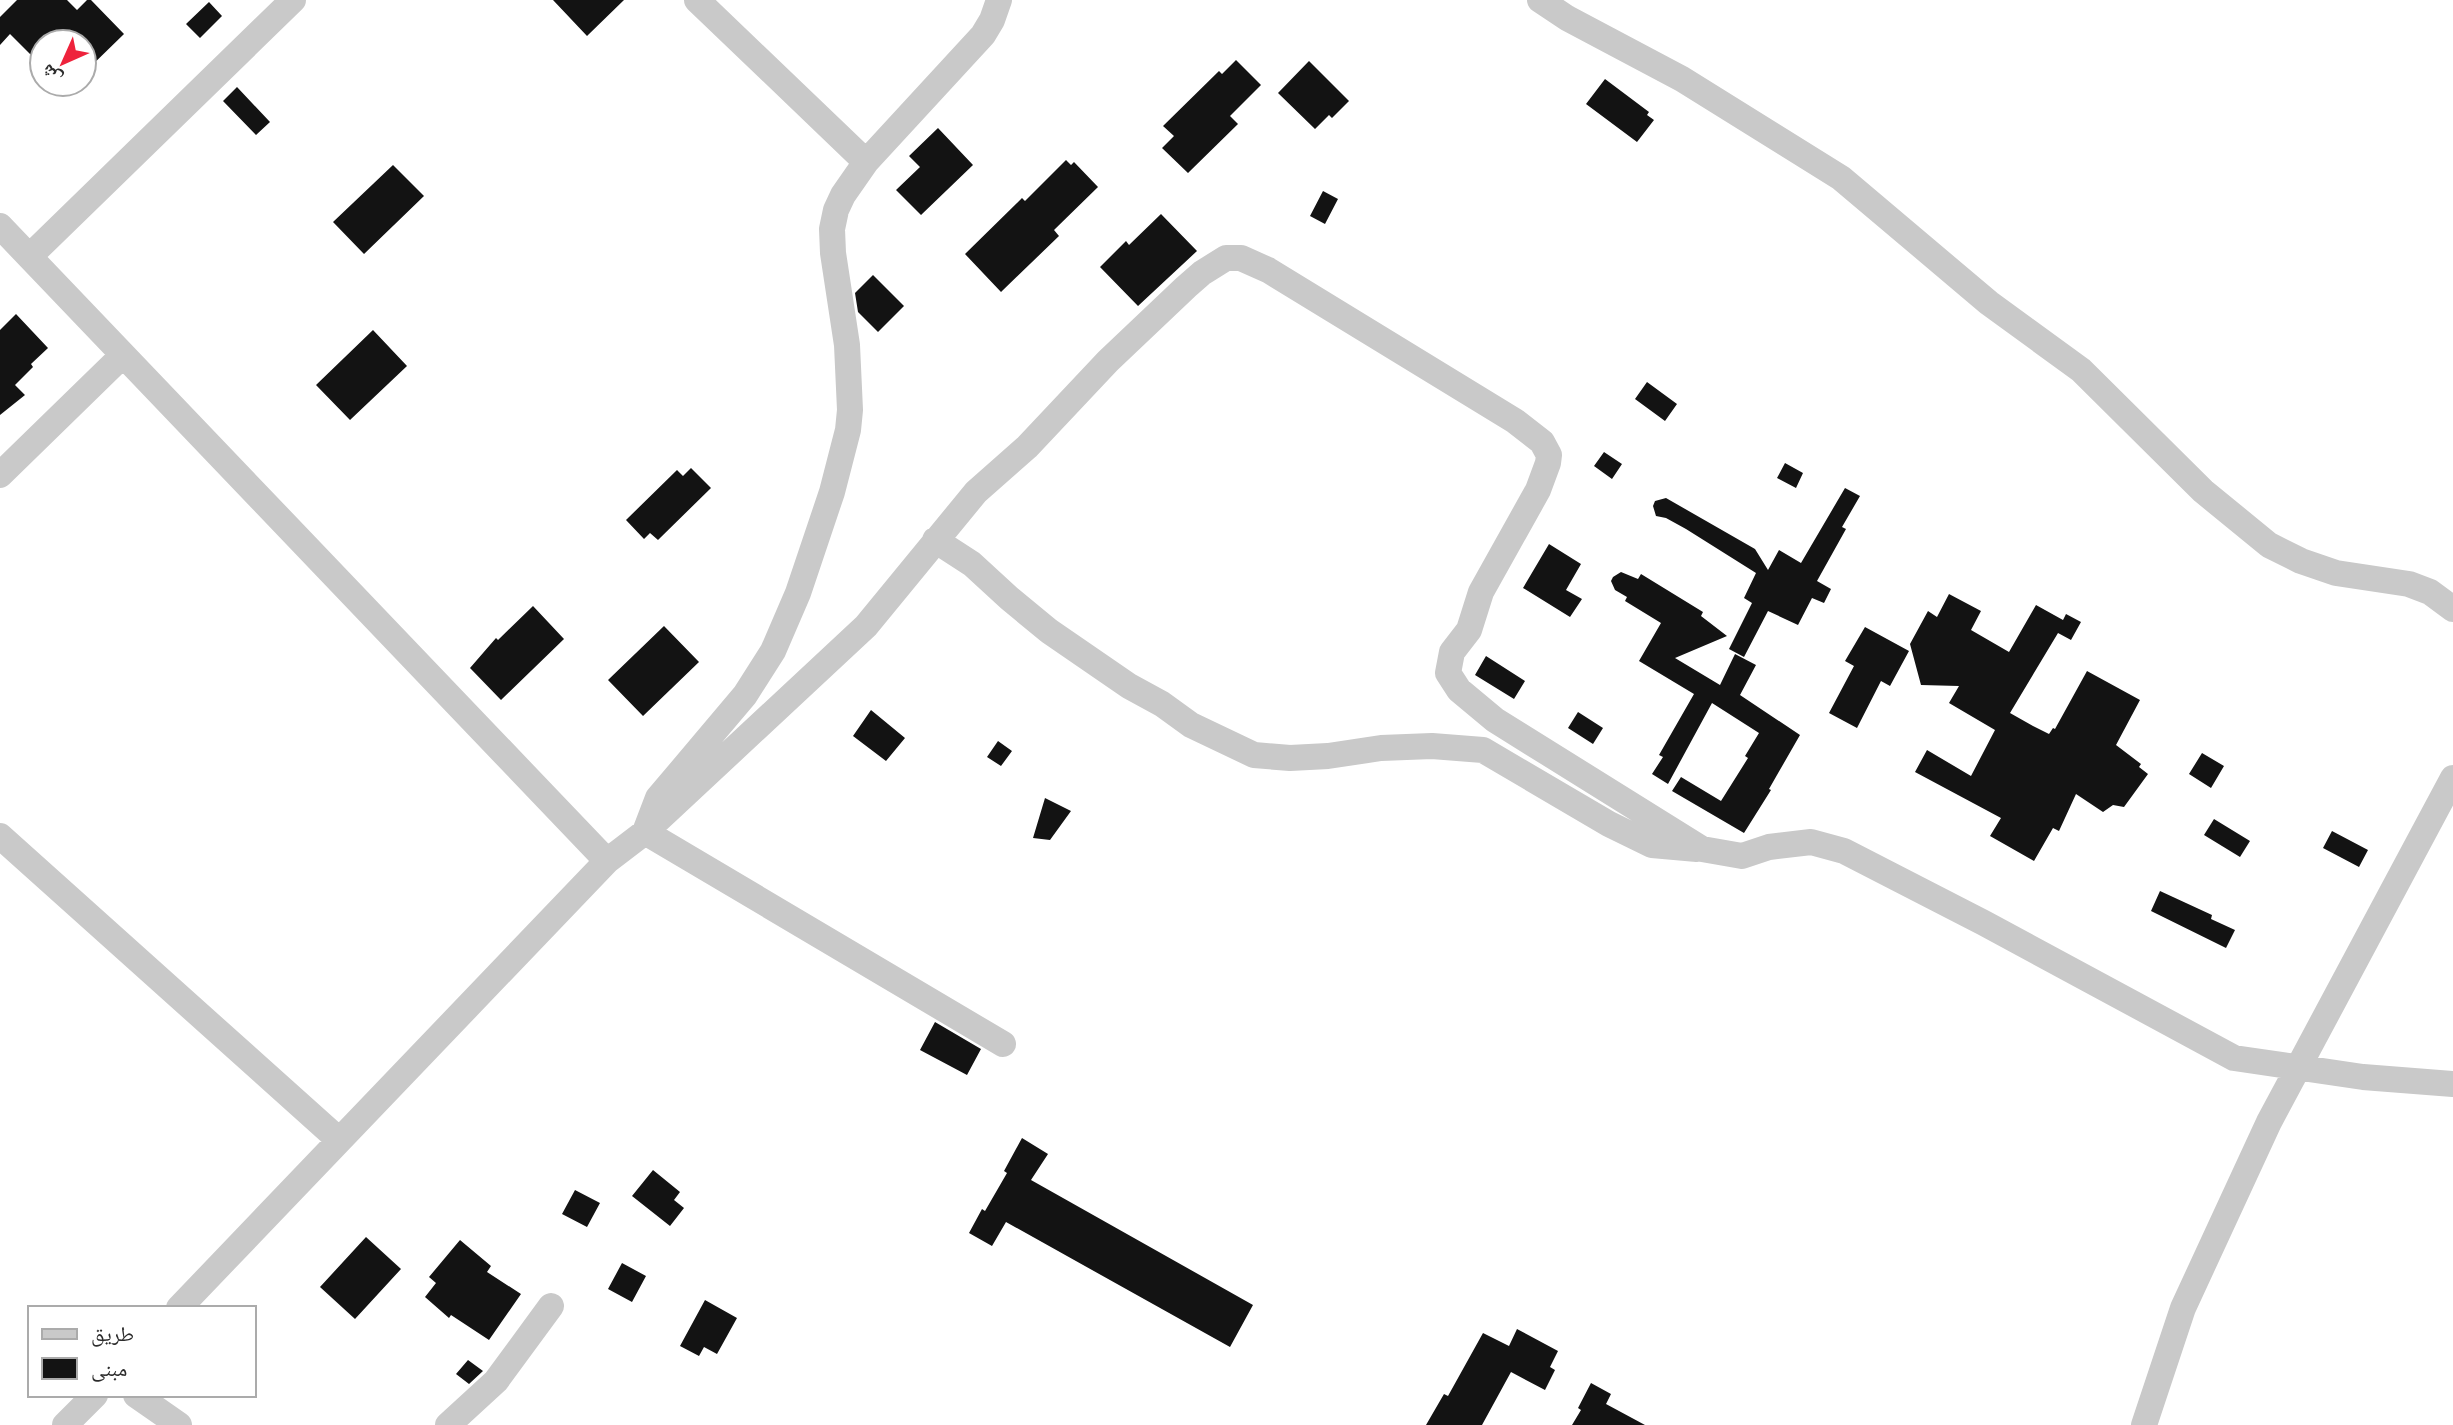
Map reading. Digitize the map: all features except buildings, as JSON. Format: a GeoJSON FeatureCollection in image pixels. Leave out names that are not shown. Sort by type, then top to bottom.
{"type":"FeatureCollection","features":[{"type":"Feature","properties":{"kind":"street"},"geometry":{"type":"LineString","coordinates":[[30,256],[293,0]]}},
{"type":"Feature","properties":{"kind":"street"},"geometry":{"type":"LineString","coordinates":[[697,0],[866,162]]}},
{"type":"Feature","properties":{"kind":"street"},"geometry":{"type":"LineString","coordinates":[[645,832],[657,798],[745,695],[773,651],[798,593],[842,458],[850,410],[846,345],[833,253],[832,229],[836,210],[866,162],[969,51],[996,10],[974,0]]}},
{"type":"Feature","properties":{"kind":"street"},"geometry":{"type":"LineString","coordinates":[[1540,0],[1576,23],[1682,79],[1841,178],[1989,303],[2081,370],[2194,482],[2269,545],[2301,561],[2336,573],[2409,584],[2430,592],[2453,609]]}},
{"type":"Feature","properties":{"kind":"street"},"geometry":{"type":"LineString","coordinates":[[0,226],[607,860]]}},
{"type":"Feature","properties":{"kind":"street"},"geometry":{"type":"LineString","coordinates":[[181,1306],[607,860],[645,832],[866,626],[976,492],[1027,447],[1108,360],[1202,273],[1226,258],[1241,258],[1268,270],[1516,421],[1542,442],[1549,455],[1538,490],[1481,592],[1469,630],[1452,652],[1448,673],[1459,690],[1495,720],[1702,849]]}},
{"type":"Feature","properties":{"kind":"street"},"geometry":{"type":"LineString","coordinates":[[0,475],[123,355]]}},
{"type":"Feature","properties":{"kind":"street"},"geometry":{"type":"LineString","coordinates":[[935,540],[972,564],[1049,631],[1129,686],[1162,704],[1191,725],[1254,755],[1290,758],[1328,756],[1381,748],[1432,746],[1483,750],[1609,824],[1652,845],[1742,856],[1769,847],[1811,842],[1844,851],[2234,1058],[2362,1077],[2453,1084]]}},
{"type":"Feature","properties":{"kind":"street"},"geometry":{"type":"LineString","coordinates":[[2144,1425],[2187,1298],[2269,1122],[2453,778]]}},
{"type":"Feature","properties":{"kind":"street"},"geometry":{"type":"LineString","coordinates":[[645,832],[1003,1044]]}},
{"type":"Feature","properties":{"kind":"street"},"geometry":{"type":"LineString","coordinates":[[0,836],[339,1140]]}},
{"type":"Feature","properties":{"kind":"street"},"geometry":{"type":"LineString","coordinates":[[449,1425],[496,1381],[551,1306]]}},
{"type":"Feature","properties":{"kind":"street"},"geometry":{"type":"LineString","coordinates":[[65,1425],[93,1397]]}},
{"type":"Feature","properties":{"kind":"street"},"geometry":{"type":"LineString","coordinates":[[138,1397],[179,1425]]}}]}
